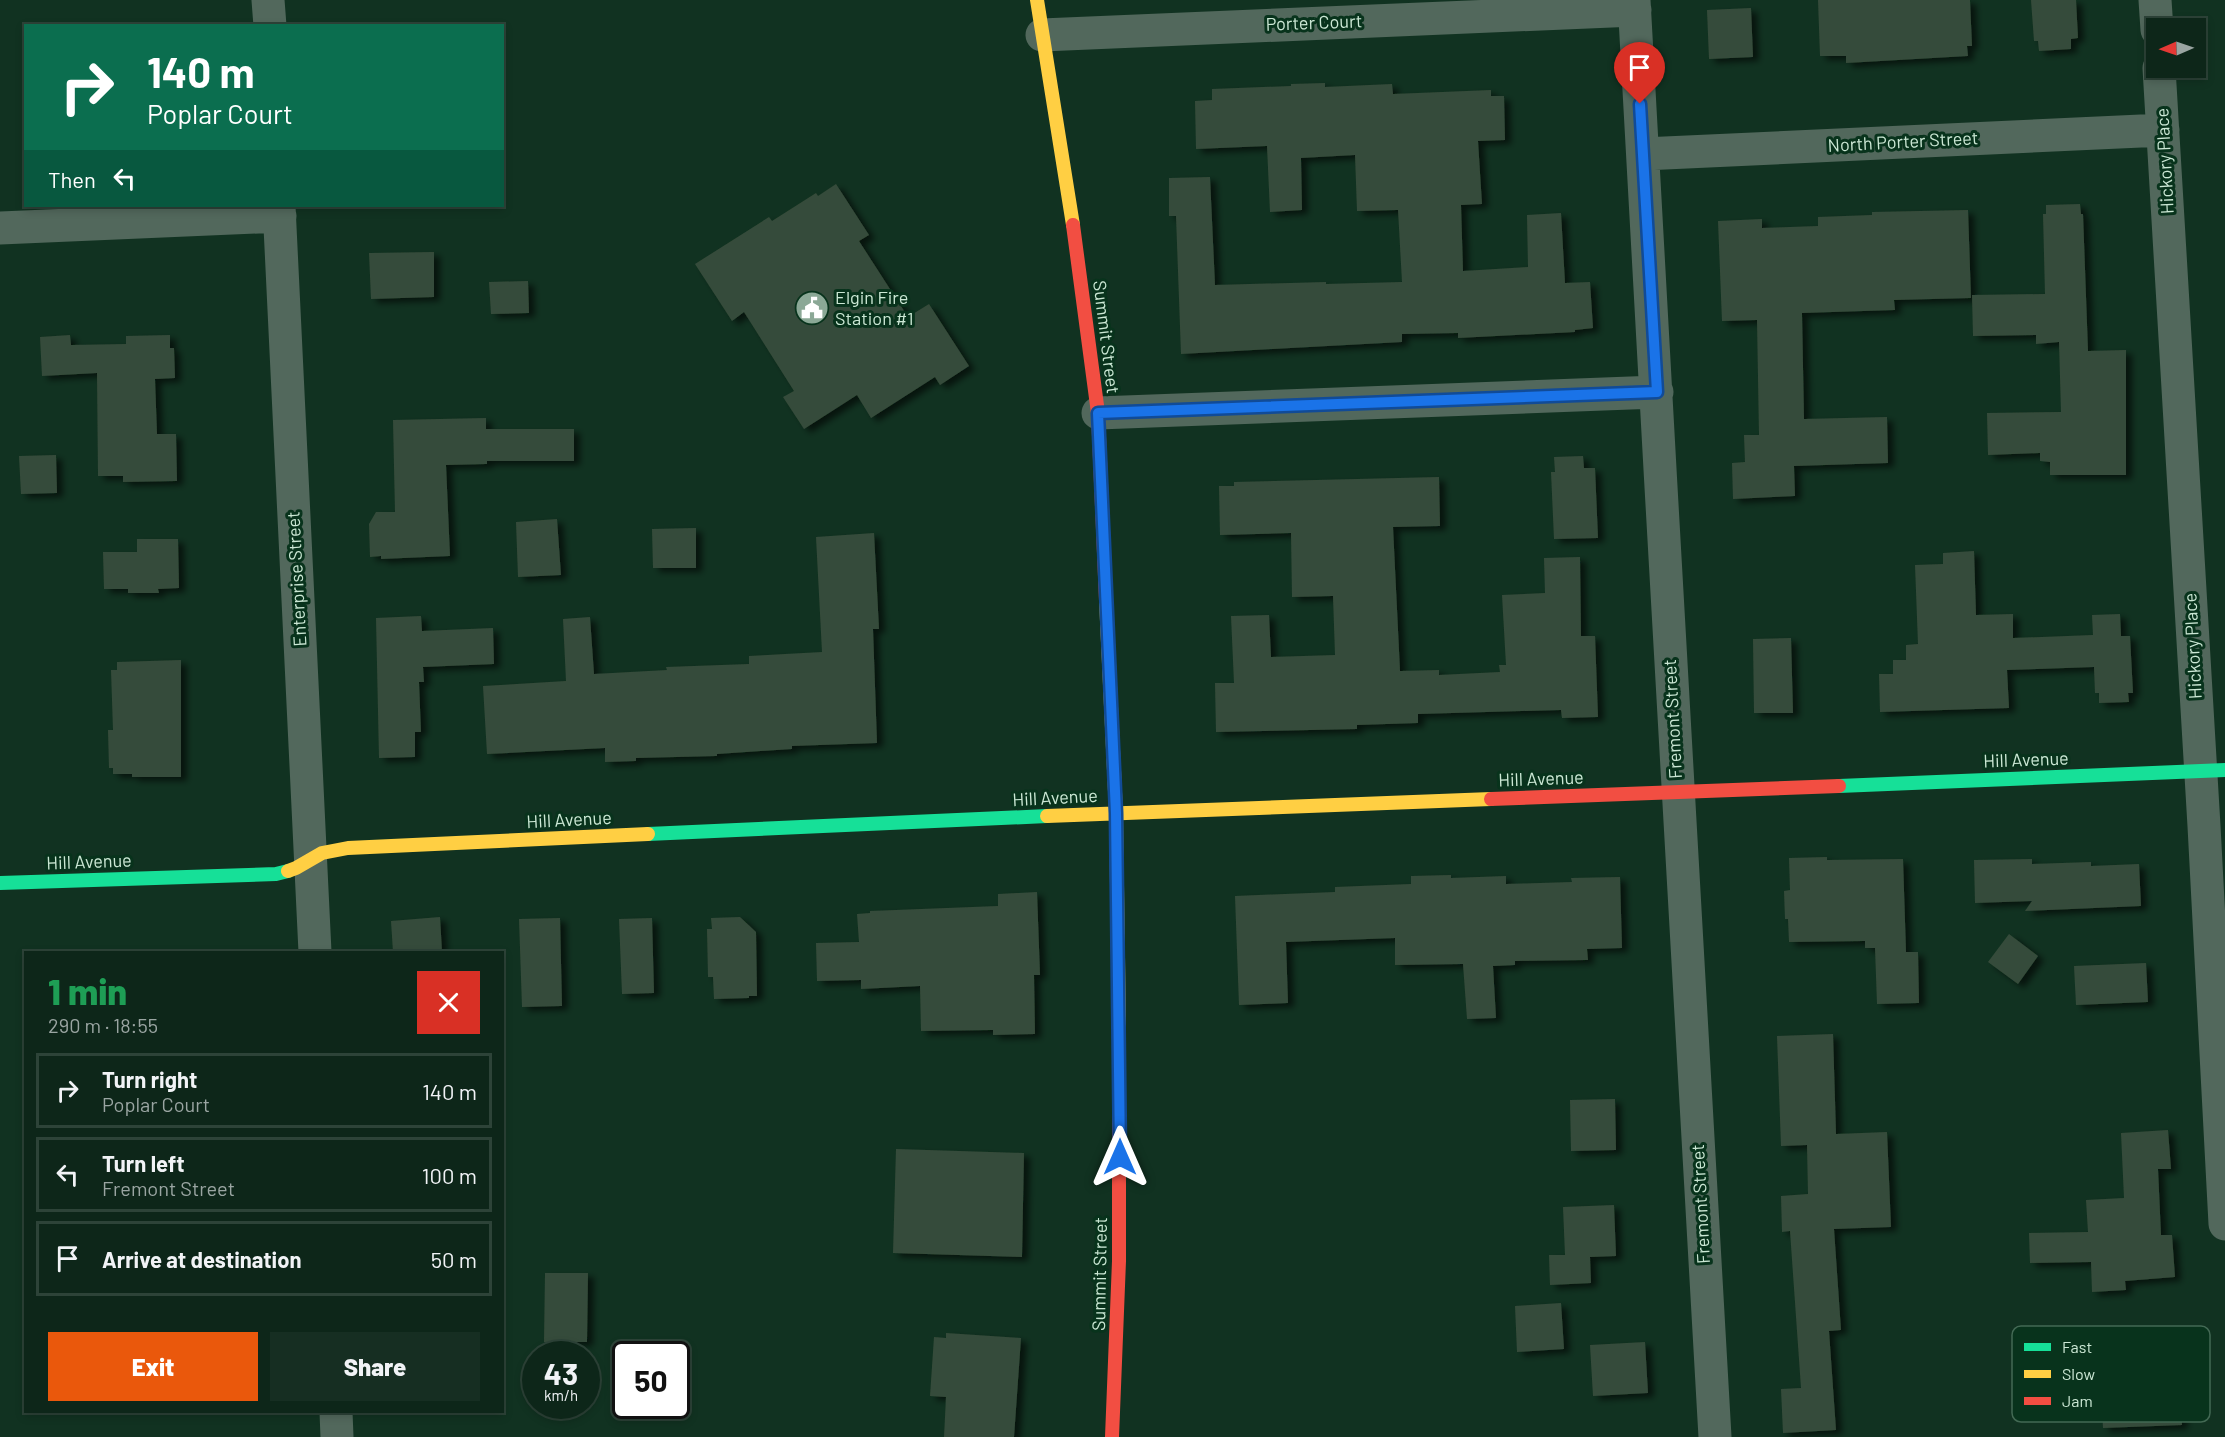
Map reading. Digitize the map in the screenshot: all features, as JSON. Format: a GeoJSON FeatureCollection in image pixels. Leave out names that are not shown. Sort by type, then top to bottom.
{"type":"FeatureCollection","features":[{"type":"Feature","properties":{"kind":"street"},"geometry":{"type":"LineString","coordinates":[[268,0],[270,24]]}},
{"type":"Feature","properties":{"kind":"street","name":"Summit Street"},"geometry":{"type":"LineString","coordinates":[[1037,0],[1078,259],[1098,413],[1116,813],[1120,1113],[1119,1261],[1112,1437]]}},
{"type":"Feature","properties":{"kind":"street"},"geometry":{"type":"LineString","coordinates":[[2155,0],[2156,18]]}},
{"type":"Feature","properties":{"kind":"street","name":"Porter Court"},"geometry":{"type":"LineString","coordinates":[[1042,35],[1586,12],[1634,5]]}},
{"type":"Feature","properties":{"kind":"street","name":"Fremont Street"},"geometry":{"type":"LineString","coordinates":[[1634,5],[1714,1437]]}},
{"type":"Feature","properties":{"kind":"street","name":"Hickory Place"},"geometry":{"type":"LineString","coordinates":[[2160,78],[2213,771],[2225,1224]]}},
{"type":"Feature","properties":{"kind":"street","name":"North Porter Street"},"geometry":{"type":"LineString","coordinates":[[1643,154],[2163,130]]}},
{"type":"Feature","properties":{"kind":"street"},"geometry":{"type":"LineString","coordinates":[[0,228],[280,211]]}},
{"type":"Feature","properties":{"kind":"street","name":"Enterprise Street"},"geometry":{"type":"LineString","coordinates":[[280,211],[315,951]]}},
{"type":"Feature","properties":{"kind":"street"},"geometry":{"type":"LineString","coordinates":[[1098,413],[1657,392]]}},
{"type":"Feature","properties":{"kind":"street","name":"Hill Avenue"},"geometry":{"type":"LineString","coordinates":[[0,883],[276,874],[296,868],[328,851],[348,849],[1116,813],[2213,771]]}},
{"type":"Feature","properties":{"kind":"street"},"geometry":{"type":"LineString","coordinates":[[336,1413],[337,1437]]}},
{"type":"Feature","properties":{"kind":"building"},"geometry":{"type":"Polygon","coordinates":[[[1818,0],[1970,0],[1972,46],[1967,46],[1968,56],[1846,63],[1846,56],[1820,56],[1818,0]]]}},
{"type":"Feature","properties":{"kind":"building"},"geometry":{"type":"Polygon","coordinates":[[[2031,0],[2076,0],[2078,38],[2071,39],[2071,49],[2039,51],[2038,41],[2034,41],[2031,0]]]}},
{"type":"Feature","properties":{"kind":"building"},"geometry":{"type":"Polygon","coordinates":[[[1751,8],[1753,57],[1709,59],[1707,10],[1751,8]]]}},
{"type":"Feature","properties":{"kind":"building"},"geometry":{"type":"Polygon","coordinates":[[[1325,83],[1325,87],[1392,84],[1393,94],[1491,90],[1491,96],[1504,96],[1505,140],[1478,141],[1482,204],[1461,205],[1463,271],[1528,267],[1527,215],[1561,213],[1565,283],[1590,282],[1593,328],[1575,330],[1575,332],[1458,338],[1458,333],[1402,334],[1402,342],[1181,354],[1176,216],[1169,216],[1169,178],[1210,177],[1215,285],[1402,282],[1398,210],[1357,211],[1355,155],[1301,158],[1302,210],[1270,212],[1267,146],[1196,149],[1195,101],[1212,100],[1212,89],[1325,83]]]}},
{"type":"Feature","properties":{"kind":"building","name":"Elgin Fire Station #1"},"geometry":{"type":"Polygon","coordinates":[[[836,184],[869,235],[859,241],[908,317],[929,304],[969,366],[940,385],[935,377],[871,418],[857,395],[804,429],[783,397],[794,391],[744,312],[732,321],[695,264],[769,217],[772,221],[816,193],[818,196],[836,184]]]}},
{"type":"Feature","properties":{"kind":"building"},"geometry":{"type":"Polygon","coordinates":[[[2080,204],[2081,214],[2083,214],[2088,351],[2126,350],[2126,475],[2050,475],[2050,462],[2040,461],[2040,453],[1988,455],[1987,413],[2061,412],[2059,342],[2036,344],[2036,335],[1973,336],[1972,295],[2045,294],[2043,214],[2046,214],[2046,205],[2080,204]]]}},
{"type":"Feature","properties":{"kind":"building"},"geometry":{"type":"Polygon","coordinates":[[[1968,210],[1971,298],[1894,300],[1895,310],[1802,313],[1804,419],[1887,417],[1888,463],[1794,466],[1795,496],[1733,499],[1732,463],[1745,462],[1744,435],[1759,435],[1757,320],[1722,321],[1718,221],[1762,219],[1762,228],[1818,226],[1818,217],[1872,215],[1872,212],[1968,210]]]}},
{"type":"Feature","properties":{"kind":"building"},"geometry":{"type":"Polygon","coordinates":[[[434,252],[434,297],[371,299],[369,253],[434,252]]]}},
{"type":"Feature","properties":{"kind":"building"},"geometry":{"type":"Polygon","coordinates":[[[528,281],[529,313],[491,314],[489,282],[528,281]]]}},
{"type":"Feature","properties":{"kind":"building"},"geometry":{"type":"Polygon","coordinates":[[[70,335],[71,345],[126,344],[126,336],[170,335],[170,348],[174,348],[175,378],[155,379],[157,434],[176,434],[177,481],[123,482],[123,476],[98,476],[97,373],[42,376],[40,337],[70,335]]]}},
{"type":"Feature","properties":{"kind":"building"},"geometry":{"type":"Polygon","coordinates":[[[486,418],[486,429],[574,429],[574,461],[487,461],[487,464],[446,465],[450,556],[381,559],[381,556],[370,557],[369,524],[376,512],[395,512],[393,420],[486,418]]]}},
{"type":"Feature","properties":{"kind":"building"},"geometry":{"type":"Polygon","coordinates":[[[56,455],[57,493],[21,494],[19,456],[56,455]]]}},
{"type":"Feature","properties":{"kind":"building"},"geometry":{"type":"Polygon","coordinates":[[[1583,456],[1584,468],[1595,468],[1598,538],[1554,539],[1551,472],[1555,472],[1554,457],[1583,456]]]}},
{"type":"Feature","properties":{"kind":"building"},"geometry":{"type":"Polygon","coordinates":[[[1439,477],[1440,526],[1393,527],[1400,671],[1439,670],[1439,675],[1500,672],[1499,665],[1506,665],[1502,595],[1545,593],[1544,558],[1580,557],[1581,636],[1595,636],[1598,717],[1562,718],[1561,710],[1418,714],[1418,723],[1357,725],[1357,729],[1216,732],[1215,683],[1234,683],[1231,616],[1269,615],[1271,657],[1335,655],[1333,596],[1292,597],[1291,533],[1220,535],[1219,486],[1234,486],[1234,482],[1439,477]]]}},
{"type":"Feature","properties":{"kind":"building"},"geometry":{"type":"Polygon","coordinates":[[[557,519],[561,575],[518,577],[516,522],[557,519]]]}},
{"type":"Feature","properties":{"kind":"building"},"geometry":{"type":"Polygon","coordinates":[[[696,528],[696,568],[653,568],[652,529],[696,528]]]}},
{"type":"Feature","properties":{"kind":"building"},"geometry":{"type":"Polygon","coordinates":[[[874,533],[879,629],[873,629],[877,743],[792,746],[792,749],[717,754],[717,756],[636,758],[636,761],[605,762],[605,748],[487,754],[483,686],[566,681],[563,619],[590,617],[594,674],[667,670],[666,667],[749,664],[749,656],[822,652],[816,537],[874,533]]]}},
{"type":"Feature","properties":{"kind":"building"},"geometry":{"type":"Polygon","coordinates":[[[137,539],[178,539],[179,588],[158,589],[159,593],[128,593],[128,589],[104,589],[103,552],[137,552],[137,539]]]}},
{"type":"Feature","properties":{"kind":"building"},"geometry":{"type":"Polygon","coordinates":[[[1974,551],[1976,615],[2013,614],[2013,638],[2093,635],[2092,615],[2120,614],[2121,636],[2130,636],[2133,693],[2128,693],[2129,702],[2099,703],[2099,693],[2095,693],[2094,667],[2007,670],[2009,708],[1880,712],[1879,674],[1893,674],[1893,660],[1906,660],[1906,645],[1918,644],[1915,565],[1943,564],[1943,553],[1974,551]]]}},
{"type":"Feature","properties":{"kind":"building"},"geometry":{"type":"Polygon","coordinates":[[[421,616],[422,631],[493,628],[494,664],[423,667],[424,682],[419,682],[421,732],[415,732],[415,757],[379,758],[376,618],[421,616]]]}},
{"type":"Feature","properties":{"kind":"building"},"geometry":{"type":"Polygon","coordinates":[[[1791,638],[1793,713],[1754,713],[1753,639],[1791,638]]]}},
{"type":"Feature","properties":{"kind":"building"},"geometry":{"type":"Polygon","coordinates":[[[181,660],[181,777],[132,777],[132,774],[113,774],[113,768],[109,768],[108,730],[113,730],[111,670],[117,670],[117,662],[181,660]]]}},
{"type":"Feature","properties":{"kind":"building"},"geometry":{"type":"Polygon","coordinates":[[[1827,857],[1827,860],[1903,859],[1906,952],[1918,952],[1919,1003],[1877,1004],[1875,948],[1865,948],[1865,941],[1789,942],[1784,891],[1790,890],[1789,858],[1827,857]]]}},
{"type":"Feature","properties":{"kind":"building"},"geometry":{"type":"Polygon","coordinates":[[[2032,859],[2032,864],[2091,862],[2091,866],[2139,864],[2141,906],[2025,911],[2032,901],[1975,903],[1974,860],[2032,859]]]}},
{"type":"Feature","properties":{"kind":"building"},"geometry":{"type":"Polygon","coordinates":[[[1451,875],[1451,878],[1506,876],[1506,884],[1572,882],[1571,878],[1620,877],[1622,948],[1587,949],[1588,960],[1515,961],[1515,965],[1493,966],[1496,1018],[1467,1019],[1463,964],[1395,965],[1395,938],[1286,942],[1288,1003],[1239,1005],[1235,896],[1335,892],[1335,887],[1411,884],[1411,876],[1451,875]]]}},
{"type":"Feature","properties":{"kind":"building"},"geometry":{"type":"Polygon","coordinates":[[[1037,892],[1040,975],[1034,975],[1035,1034],[993,1035],[993,1030],[921,1031],[920,986],[861,989],[861,980],[817,981],[816,943],[859,942],[857,914],[870,913],[870,911],[998,906],[998,894],[1037,892]]]}},
{"type":"Feature","properties":{"kind":"building"},"geometry":{"type":"Polygon","coordinates":[[[440,917],[442,951],[393,951],[391,921],[440,917]]]}},
{"type":"Feature","properties":{"kind":"building"},"geometry":{"type":"Polygon","coordinates":[[[740,917],[756,932],[757,996],[714,999],[713,977],[708,977],[707,929],[712,929],[711,918],[740,917]]]}},
{"type":"Feature","properties":{"kind":"building"},"geometry":{"type":"Polygon","coordinates":[[[560,918],[562,1006],[522,1007],[519,919],[560,918]]]}},
{"type":"Feature","properties":{"kind":"building"},"geometry":{"type":"Polygon","coordinates":[[[652,918],[654,993],[622,994],[619,919],[652,918]]]}},
{"type":"Feature","properties":{"kind":"building"},"geometry":{"type":"Polygon","coordinates":[[[2009,934],[2038,956],[2018,984],[1988,962],[2009,934]]]}},
{"type":"Feature","properties":{"kind":"building"},"geometry":{"type":"Polygon","coordinates":[[[2146,963],[2148,1002],[2076,1005],[2074,966],[2146,963]]]}},
{"type":"Feature","properties":{"kind":"building"},"geometry":{"type":"Polygon","coordinates":[[[1833,1034],[1836,1134],[1887,1132],[1891,1227],[1834,1229],[1841,1330],[1829,1331],[1836,1430],[1783,1433],[1781,1389],[1801,1388],[1790,1231],[1782,1232],[1781,1196],[1808,1194],[1807,1145],[1781,1146],[1777,1036],[1833,1034]]]}},
{"type":"Feature","properties":{"kind":"building"},"geometry":{"type":"Polygon","coordinates":[[[1615,1099],[1616,1150],[1571,1151],[1570,1100],[1615,1099]]]}},
{"type":"Feature","properties":{"kind":"building"},"geometry":{"type":"Polygon","coordinates":[[[2168,1130],[2171,1169],[2158,1169],[2161,1235],[2172,1235],[2175,1277],[2125,1281],[2126,1290],[2092,1292],[2091,1262],[2030,1263],[2029,1233],[2088,1232],[2086,1200],[2124,1198],[2121,1133],[2168,1130]]]}},
{"type":"Feature","properties":{"kind":"building"},"geometry":{"type":"Polygon","coordinates":[[[896,1149],[1024,1153],[1022,1257],[893,1253],[896,1149]]]}},
{"type":"Feature","properties":{"kind":"building"},"geometry":{"type":"Polygon","coordinates":[[[1614,1205],[1616,1256],[1590,1257],[1591,1283],[1550,1285],[1549,1255],[1565,1255],[1563,1207],[1614,1205]]]}},
{"type":"Feature","properties":{"kind":"building"},"geometry":{"type":"Polygon","coordinates":[[[545,1273],[588,1273],[587,1341],[544,1341],[545,1273]]]}},
{"type":"Feature","properties":{"kind":"building"},"geometry":{"type":"Polygon","coordinates":[[[1561,1303],[1564,1349],[1517,1352],[1515,1306],[1561,1303]]]}},
{"type":"Feature","properties":{"kind":"building"},"geometry":{"type":"Polygon","coordinates":[[[946,1333],[1021,1338],[1014,1437],[944,1437],[946,1397],[930,1396],[934,1337],[946,1338],[946,1333]]]}},
{"type":"Feature","properties":{"kind":"building"},"geometry":{"type":"Polygon","coordinates":[[[1645,1342],[1648,1393],[1593,1396],[1590,1345],[1645,1342]]]}},
{"type":"Feature","properties":{"kind":"building"},"geometry":{"type":"Polygon","coordinates":[[[2103,1422],[2182,1422],[2182,1425],[2103,1428],[2103,1422]]]}},
{"type":"Feature","properties":{"kind":"traffic: fast"},"geometry":{"type":"LineString","coordinates":[[1839,786],[2225,770]]}},
{"type":"Feature","properties":{"kind":"traffic: fast"},"geometry":{"type":"LineString","coordinates":[[648,834],[1047,816]]}},
{"type":"Feature","properties":{"kind":"traffic: fast"},"geometry":{"type":"LineString","coordinates":[[0,883],[276,874],[288,871]]}},
{"type":"Feature","properties":{"kind":"traffic: slow"},"geometry":{"type":"LineString","coordinates":[[1037,0],[1073,225]]}},
{"type":"Feature","properties":{"kind":"traffic: slow"},"geometry":{"type":"LineString","coordinates":[[1106,600],[1116,813],[1119,1028]]}},
{"type":"Feature","properties":{"kind":"traffic: slow"},"geometry":{"type":"LineString","coordinates":[[1047,816],[1491,799]]}},
{"type":"Feature","properties":{"kind":"traffic: slow"},"geometry":{"type":"LineString","coordinates":[[288,871],[322,853],[348,848],[648,834]]}},
{"type":"Feature","properties":{"kind":"traffic: jam"},"geometry":{"type":"LineString","coordinates":[[1073,225],[1098,413],[1106,600]]}},
{"type":"Feature","properties":{"kind":"traffic: jam"},"geometry":{"type":"LineString","coordinates":[[1491,799],[1839,786]]}},
{"type":"Feature","properties":{"kind":"traffic: jam"},"geometry":{"type":"LineString","coordinates":[[1112,1437],[1119,1261],[1119,1028]]}},
{"type":"Feature","properties":{"kind":"place","name":"Elgin Fire Station #1"},"geometry":{"type":"Point","coordinates":[812,308]}},
{"type":"Feature","properties":{"kind":"route"},"geometry":{"type":"LineString","coordinates":[[1120,1157],[1116,813],[1098,413],[1657,392],[1640,104]]}}]}
